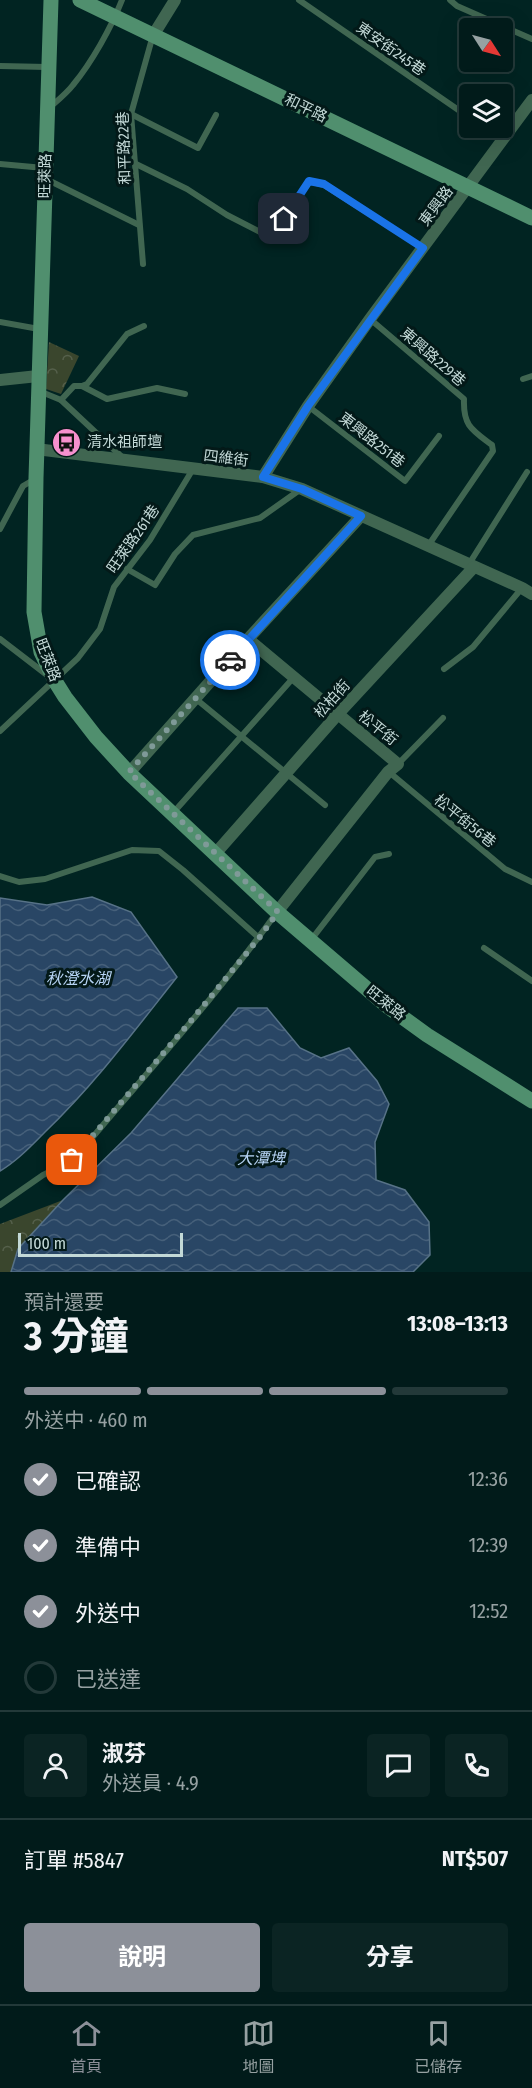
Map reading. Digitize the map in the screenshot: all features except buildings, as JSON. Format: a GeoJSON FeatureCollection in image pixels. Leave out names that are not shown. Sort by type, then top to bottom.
{"type":"FeatureCollection","features":[{"type":"Feature","properties":{"kind":"street","name":"旺萊路"},"geometry":{"type":"LineString","coordinates":[[51,0],[36,449],[34,612],[41,652],[54,681],[73,709],[129,772],[278,912],[387,1006],[435,1040],[532,1101]]}},
{"type":"Feature","properties":{"kind":"street","name":"和平路"},"geometry":{"type":"LineString","coordinates":[[80,0],[532,218]]}},
{"type":"Feature","properties":{"kind":"street"},"geometry":{"type":"LineString","coordinates":[[154,34],[175,0]]}},
{"type":"Feature","properties":{"kind":"street","name":"東興路"},"geometry":{"type":"LineString","coordinates":[[263,477],[308,406],[370,319],[532,100]]}},
{"type":"Feature","properties":{"kind":"street"},"geometry":{"type":"LineString","coordinates":[[0,380],[38,384]]}},
{"type":"Feature","properties":{"kind":"street","name":"四維街"},"geometry":{"type":"LineString","coordinates":[[36,449],[263,477],[302,489],[527,591]]}},
{"type":"Feature","properties":{"kind":"street"},"geometry":{"type":"LineString","coordinates":[[129,772],[361,516]]}},
{"type":"Feature","properties":{"kind":"street","name":"松柏街"},"geometry":{"type":"LineString","coordinates":[[215,854],[472,566]]}},
{"type":"Feature","properties":{"kind":"street","name":"松平街"},"geometry":{"type":"LineString","coordinates":[[248,639],[338,714],[393,768]]}},
{"type":"Feature","properties":{"kind":"street"},"geometry":{"type":"LineString","coordinates":[[278,912],[393,768]]}},
{"type":"Feature","properties":{"kind":"lane"},"geometry":{"type":"LineString","coordinates":[[46,111],[72,87],[116,16],[122,0]]}},
{"type":"Feature","properties":{"kind":"lane","name":"東安街245巷"},"geometry":{"type":"LineString","coordinates":[[299,0],[459,110]]}},
{"type":"Feature","properties":{"kind":"lane"},"geometry":{"type":"LineString","coordinates":[[450,0],[457,6],[532,39]]}},
{"type":"Feature","properties":{"kind":"lane","name":"和平路22巷"},"geometry":{"type":"LineString","coordinates":[[143,264],[131,114],[154,34]]}},
{"type":"Feature","properties":{"kind":"lane"},"geometry":{"type":"LineString","coordinates":[[0,66],[48,67]]}},
{"type":"Feature","properties":{"kind":"lane"},"geometry":{"type":"LineString","coordinates":[[131,114],[198,148],[216,114]]}},
{"type":"Feature","properties":{"kind":"lane"},"geometry":{"type":"LineString","coordinates":[[498,138],[502,141]]}},
{"type":"Feature","properties":{"kind":"lane"},"geometry":{"type":"LineString","coordinates":[[134,163],[187,189],[226,215],[272,238],[309,181],[324,184],[423,248]]}},
{"type":"Feature","properties":{"kind":"lane"},"geometry":{"type":"LineString","coordinates":[[0,164],[45,173],[139,225]]}},
{"type":"Feature","properties":{"kind":"lane","name":"東興路229巷"},"geometry":{"type":"LineString","coordinates":[[370,319],[464,399],[463,414],[471,429],[492,445],[493,451],[427,546]]}},
{"type":"Feature","properties":{"kind":"lane"},"geometry":{"type":"LineString","coordinates":[[0,322],[40,329]]}},
{"type":"Feature","properties":{"kind":"lane"},"geometry":{"type":"LineString","coordinates":[[61,400],[74,386],[87,384],[127,333],[144,326]]}},
{"type":"Feature","properties":{"kind":"lane"},"geometry":{"type":"LineString","coordinates":[[524,379],[532,376]]}},
{"type":"Feature","properties":{"kind":"lane"},"geometry":{"type":"LineString","coordinates":[[38,384],[61,400],[124,459]]}},
{"type":"Feature","properties":{"kind":"lane"},"geometry":{"type":"LineString","coordinates":[[82,386],[106,399],[158,388],[185,394]]}},
{"type":"Feature","properties":{"kind":"lane","name":"東興路251巷"},"geometry":{"type":"LineString","coordinates":[[308,406],[405,481],[439,436]]}},
{"type":"Feature","properties":{"kind":"lane","name":"旺萊路261巷"},"geometry":{"type":"LineString","coordinates":[[0,731],[78,658],[100,629],[114,587],[150,540],[193,469]]}},
{"type":"Feature","properties":{"kind":"lane"},"geometry":{"type":"LineString","coordinates":[[472,566],[527,472]]}},
{"type":"Feature","properties":{"kind":"lane"},"geometry":{"type":"LineString","coordinates":[[0,529],[23,486],[36,478]]}},
{"type":"Feature","properties":{"kind":"lane"},"geometry":{"type":"LineString","coordinates":[[128,569],[155,585],[175,554],[194,535],[260,518],[302,489]]}},
{"type":"Feature","properties":{"kind":"lane"},"geometry":{"type":"LineString","coordinates":[[444,669],[473,647],[527,591]]}},
{"type":"Feature","properties":{"kind":"lane"},"geometry":{"type":"LineString","coordinates":[[0,639],[54,681]]}},
{"type":"Feature","properties":{"kind":"lane"},"geometry":{"type":"LineString","coordinates":[[172,813],[294,677]]}},
{"type":"Feature","properties":{"kind":"lane"},"geometry":{"type":"LineString","coordinates":[[196,699],[325,805]]}},
{"type":"Feature","properties":{"kind":"lane"},"geometry":{"type":"LineString","coordinates":[[393,768],[443,718]]}},
{"type":"Feature","properties":{"kind":"lane","name":"松平街56巷"},"geometry":{"type":"LineString","coordinates":[[393,768],[445,820],[505,869],[532,882]]}},
{"type":"Feature","properties":{"kind":"lane"},"geometry":{"type":"LineString","coordinates":[[0,876],[19,882],[45,879],[132,850],[159,851],[259,938]]}},
{"type":"Feature","properties":{"kind":"lane"},"geometry":{"type":"LineString","coordinates":[[311,940],[375,857],[389,854]]}},
{"type":"Feature","properties":{"kind":"lane"},"geometry":{"type":"LineString","coordinates":[[0,1205],[44,1175],[64,1165],[81,1151],[259,938],[278,912]]}},
{"type":"Feature","properties":{"kind":"lane"},"geometry":{"type":"LineString","coordinates":[[484,948],[532,981]]}},
{"type":"Feature","properties":{"kind":"green space"},"geometry":{"type":"Polygon","coordinates":[[[49,342],[79,356],[61,394],[46,389],[49,342]]]}},
{"type":"Feature","properties":{"kind":"green space"},"geometry":{"type":"Polygon","coordinates":[[[63,1200],[18,1249],[11,1272],[0,1272],[0,1224],[63,1200]]]}},
{"type":"Feature","properties":{"kind":"water","name":"秋澄水湖"},"geometry":{"type":"Polygon","coordinates":[[[92,897],[131,912],[177,977],[114,1057],[63,1114],[24,1153],[0,1171],[0,898],[47,905],[92,897]]]}},
{"type":"Feature","properties":{"kind":"water","name":"大潭埤"},"geometry":{"type":"Polygon","coordinates":[[[238,1008],[267,1008],[300,1048],[321,1058],[349,1048],[377,1081],[389,1104],[375,1142],[376,1180],[405,1190],[429,1222],[430,1255],[413,1272],[11,1272],[18,1249],[63,1200],[131,1133],[238,1008]]]}},
{"type":"Feature","properties":{"kind":"way so far"},"geometry":{"type":"LineString","coordinates":[[72,1160],[190,1022],[278,912],[129,772],[230,660]]}},
{"type":"Feature","properties":{"kind":"place","name":"清水祖師壇"},"geometry":{"type":"Point","coordinates":[66,442]}},
{"type":"Feature","properties":{"kind":"route"},"geometry":{"type":"LineString","coordinates":[[230,660],[361,516],[302,489],[263,477],[308,406],[423,248],[324,184],[309,181],[284,219]]}}]}
